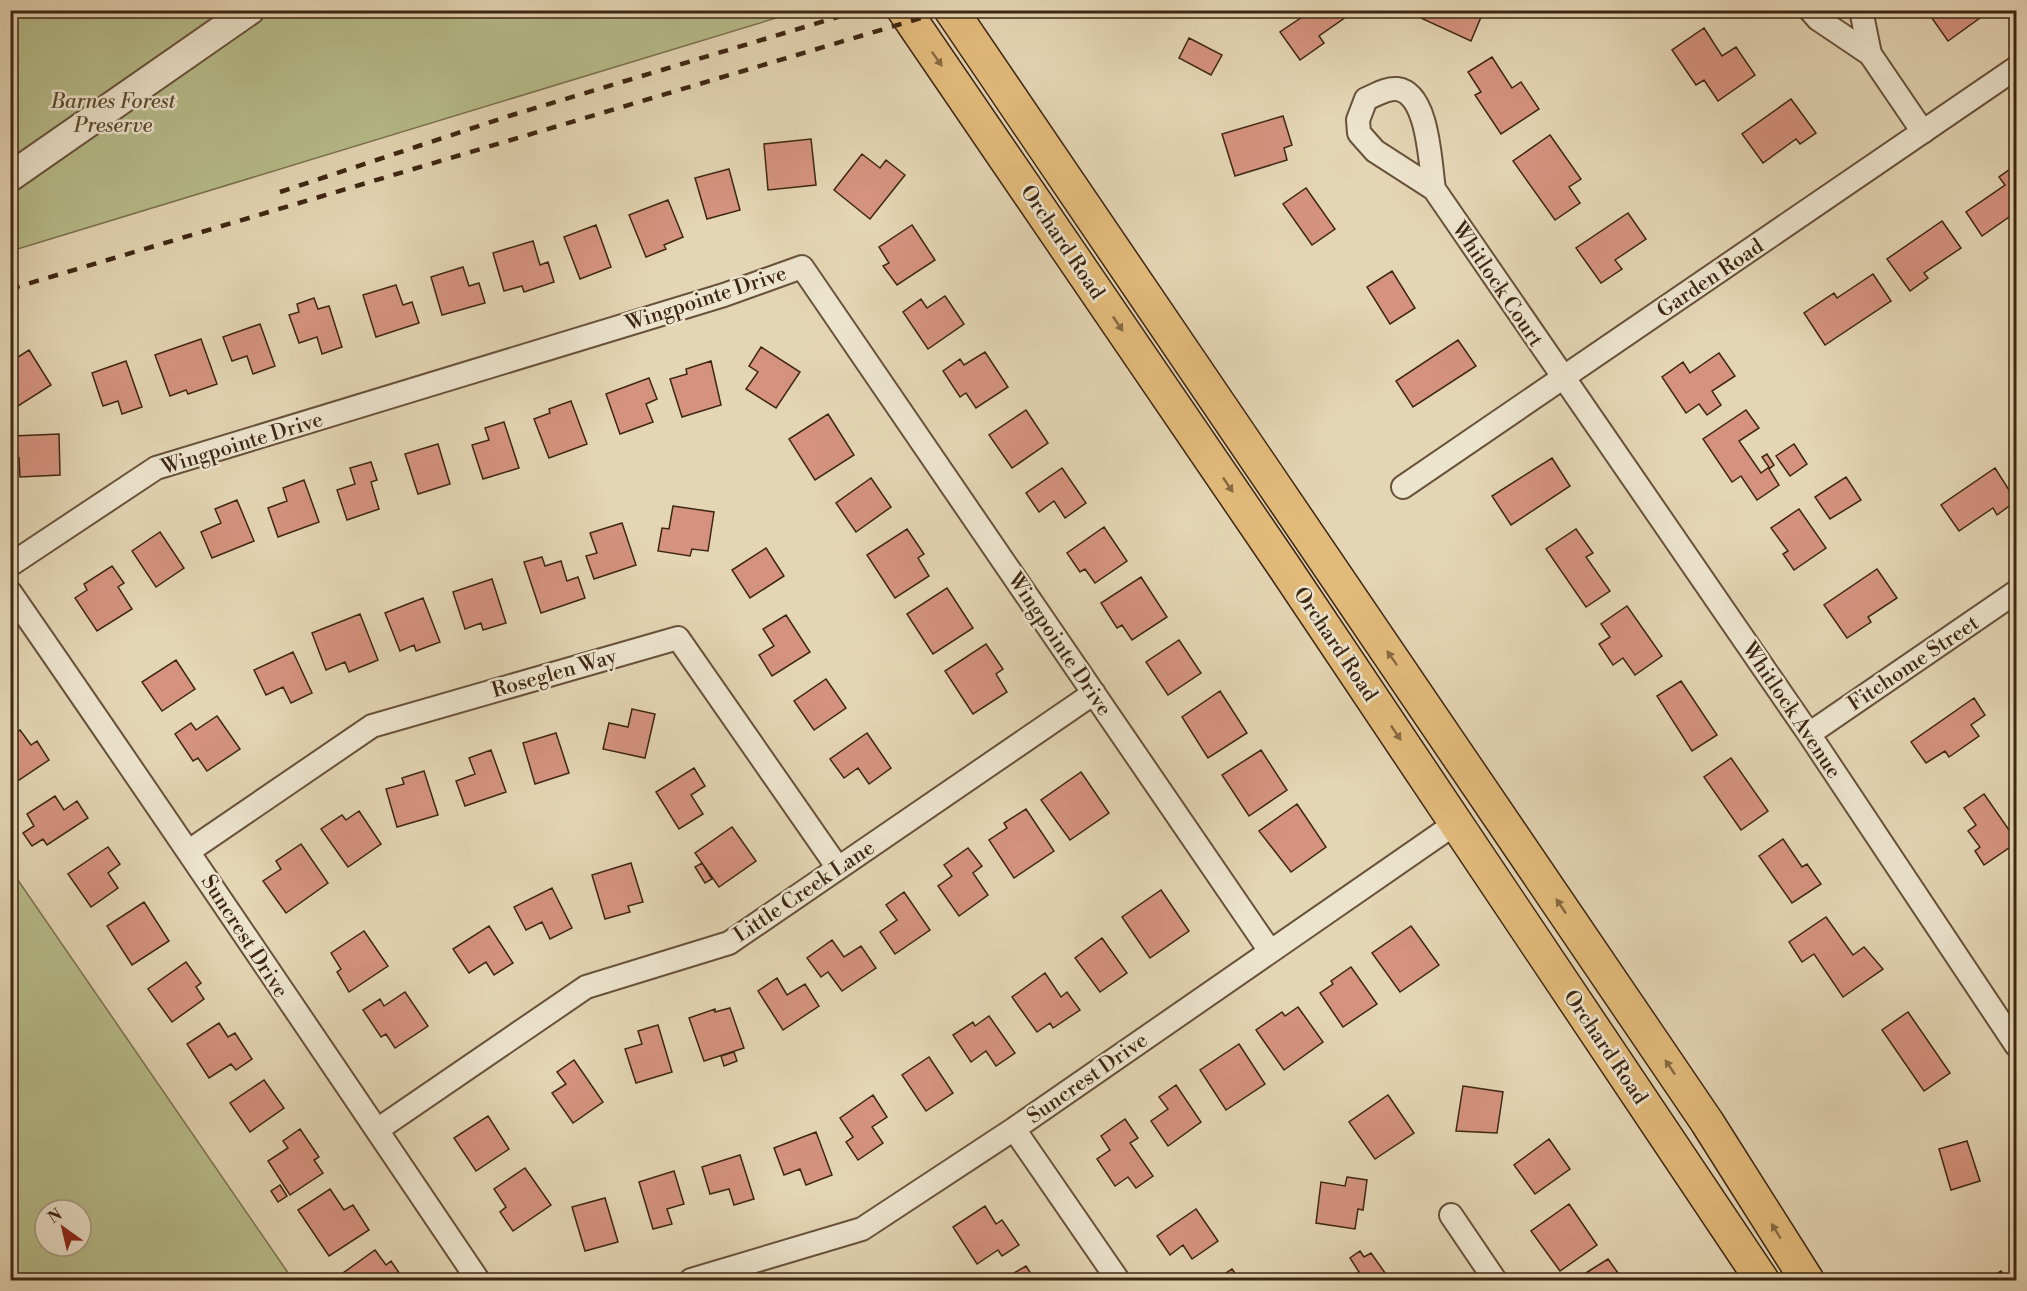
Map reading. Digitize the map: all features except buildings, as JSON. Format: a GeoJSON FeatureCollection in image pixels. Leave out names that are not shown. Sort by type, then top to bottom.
{"type":"FeatureCollection","features":[{"type":"Feature","properties":{"kind":"main road","name":"Orchard Road"},"geometry":{"type":"LineString","coordinates":[[904,10],[1456,823],[1762,1281]]}},
{"type":"Feature","properties":{"kind":"main road","name":"Orchard Road"},"geometry":{"type":"LineString","coordinates":[[951,10],[1694,1103],[1807,1281]]}},
{"type":"Feature","properties":{"kind":"street"},"geometry":{"type":"LineString","coordinates":[[10,177],[250,10]]}},
{"type":"Feature","properties":{"kind":"street"},"geometry":{"type":"LineString","coordinates":[[1810,10],[1818,19],[1870,54],[1923,132]]}},
{"type":"Feature","properties":{"kind":"street"},"geometry":{"type":"LineString","coordinates":[[1861,10],[1870,54]]}},
{"type":"Feature","properties":{"kind":"street","name":"Garden Road"},"geometry":{"type":"LineString","coordinates":[[1403,487],[2016,68]]}},
{"type":"Feature","properties":{"kind":"street","name":"Whitlock Court"},"geometry":{"type":"LineString","coordinates":[[1434,189],[1562,379]]}},
{"type":"Feature","properties":{"kind":"street","name":"Wingpointe Drive"},"geometry":{"type":"LineString","coordinates":[[10,565],[156,468],[724,295],[802,267],[1270,951]]}},
{"type":"Feature","properties":{"kind":"street","name":"Whitlock Avenue"},"geometry":{"type":"LineString","coordinates":[[1562,379],[1809,734],[2016,1045]]}},
{"type":"Feature","properties":{"kind":"street","name":"Suncrest Drive"},"geometry":{"type":"LineString","coordinates":[[10,592],[189,850],[478,1281]]}},
{"type":"Feature","properties":{"kind":"street","name":"Fitchome Street"},"geometry":{"type":"LineString","coordinates":[[1809,734],[2016,592]]}},
{"type":"Feature","properties":{"kind":"street","name":"Roseglen Way"},"geometry":{"type":"LineString","coordinates":[[189,850],[372,726],[678,638],[838,868]]}},
{"type":"Feature","properties":{"kind":"street","name":"Little Creek Lane"},"geometry":{"type":"LineString","coordinates":[[377,1130],[586,987],[729,943],[1094,693]]}},
{"type":"Feature","properties":{"kind":"street","name":"Suncrest Drive"},"geometry":{"type":"LineString","coordinates":[[691,1281],[761,1271],[862,1229],[1014,1129],[1456,823]]}},
{"type":"Feature","properties":{"kind":"street"},"geometry":{"type":"LineString","coordinates":[[1014,1129],[1118,1281]]}},
{"type":"Feature","properties":{"kind":"street"},"geometry":{"type":"LineString","coordinates":[[1451,1215],[1496,1281]]}},
{"type":"Feature","properties":{"kind":"green space","name":"Barnes Forest Preserve"},"geometry":{"type":"Polygon","coordinates":[[[11,11],[799,11],[11,251],[11,11]]]}},
{"type":"Feature","properties":{"kind":"green space"},"geometry":{"type":"Polygon","coordinates":[[[10,870],[11,870],[293,1280],[11,1280],[10,870]]]}},
{"type":"Feature","properties":{"kind":"railway"},"geometry":{"type":"LineString","coordinates":[[280,192],[509,116],[861,10]]}},
{"type":"Feature","properties":{"kind":"railway"},"geometry":{"type":"LineString","coordinates":[[10,289],[948,10]]}}]}
